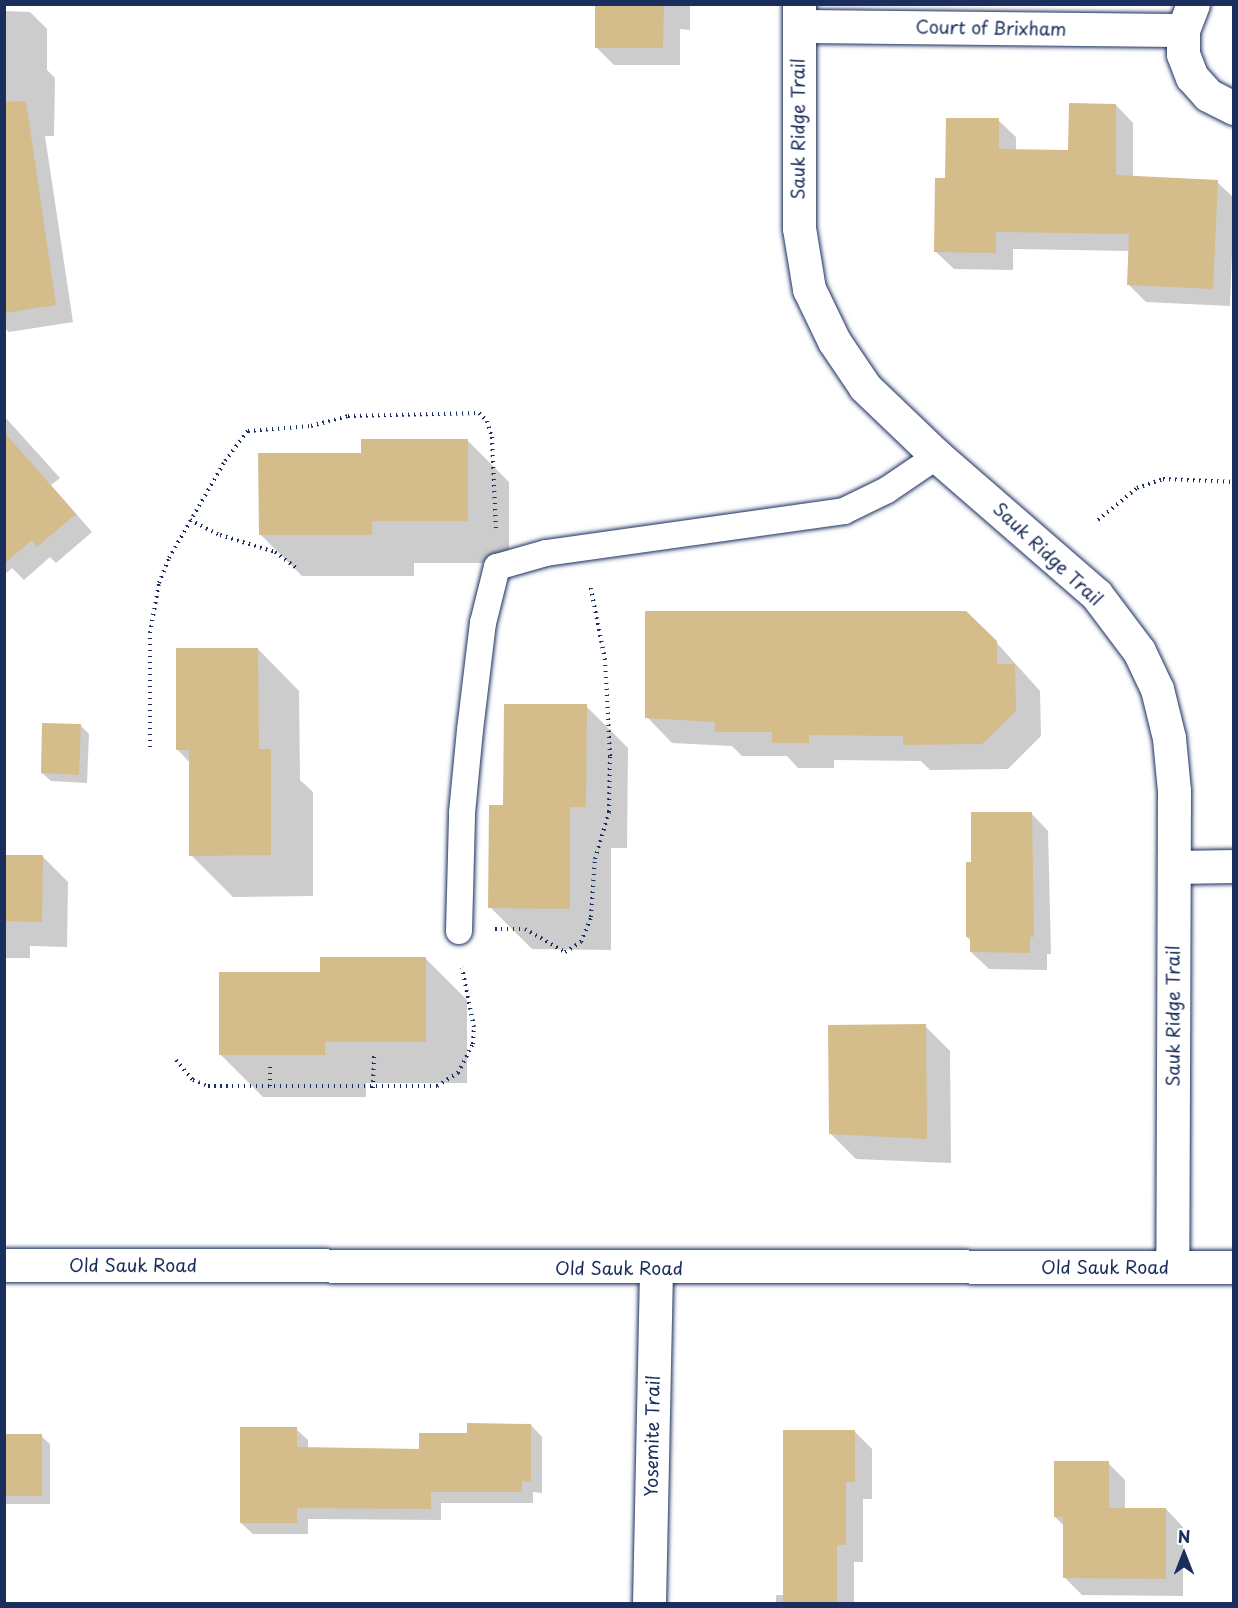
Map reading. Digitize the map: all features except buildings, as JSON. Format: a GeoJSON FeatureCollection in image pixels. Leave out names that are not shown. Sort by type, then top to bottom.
{"type":"FeatureCollection","features":[{"type":"Feature","properties":{"kind":"street","name":"Court of Brixham"},"geometry":{"type":"LineString","coordinates":[[799,15],[1188,17],[1184,54],[1192,77],[1208,95],[1233,108]]}},
{"type":"Feature","properties":{"kind":"street","name":"Sauk Ridge Trail"},"geometry":{"type":"LineString","coordinates":[[799,15],[796,173],[799,228],[809,289],[834,341],[865,387],[937,456],[1096,594],[1139,651],[1157,689],[1169,738],[1174,867],[1172,1266]]}},
{"type":"Feature","properties":{"kind":"street"},"geometry":{"type":"LineString","coordinates":[[1174,867],[1233,866]]}},
{"type":"Feature","properties":{"kind":"street","name":"Old Sauk Road"},"geometry":{"type":"LineString","coordinates":[[4,1265],[656,1268],[1233,1267]]}},
{"type":"Feature","properties":{"kind":"street","name":"Yosemite Trail"},"geometry":{"type":"LineString","coordinates":[[649,1604],[656,1268]]}},
{"type":"Feature","properties":{"kind":"lane"},"geometry":{"type":"LineString","coordinates":[[459,931],[462,813],[470,730],[483,624],[496,567],[581,549],[844,511],[887,490],[937,456]]}},
{"type":"Feature","properties":{"kind":"path"},"geometry":{"type":"LineString","coordinates":[[150,747],[152,608],[169,558],[237,441],[248,431],[311,426],[348,416],[479,413],[487,421],[492,437],[496,567]]}},
{"type":"Feature","properties":{"kind":"path"},"geometry":{"type":"LineString","coordinates":[[1098,520],[1137,488],[1163,479],[1233,482]]}},
{"type":"Feature","properties":{"kind":"path"},"geometry":{"type":"LineString","coordinates":[[190,520],[220,535],[275,552],[296,568]]}},
{"type":"Feature","properties":{"kind":"path"},"geometry":{"type":"LineString","coordinates":[[176,1060],[193,1080],[208,1086],[374,1088],[437,1086],[449,1082],[467,1060],[474,1027],[464,986],[459,931],[525,929],[565,952],[574,949],[587,931],[597,844],[609,812],[610,756],[605,660],[581,549]]}},
{"type":"Feature","properties":{"kind":"path"},"geometry":{"type":"LineString","coordinates":[[374,1052],[374,1088]]}},
{"type":"Feature","properties":{"kind":"path"},"geometry":{"type":"LineString","coordinates":[[270,1067],[270,1088]]}}]}
